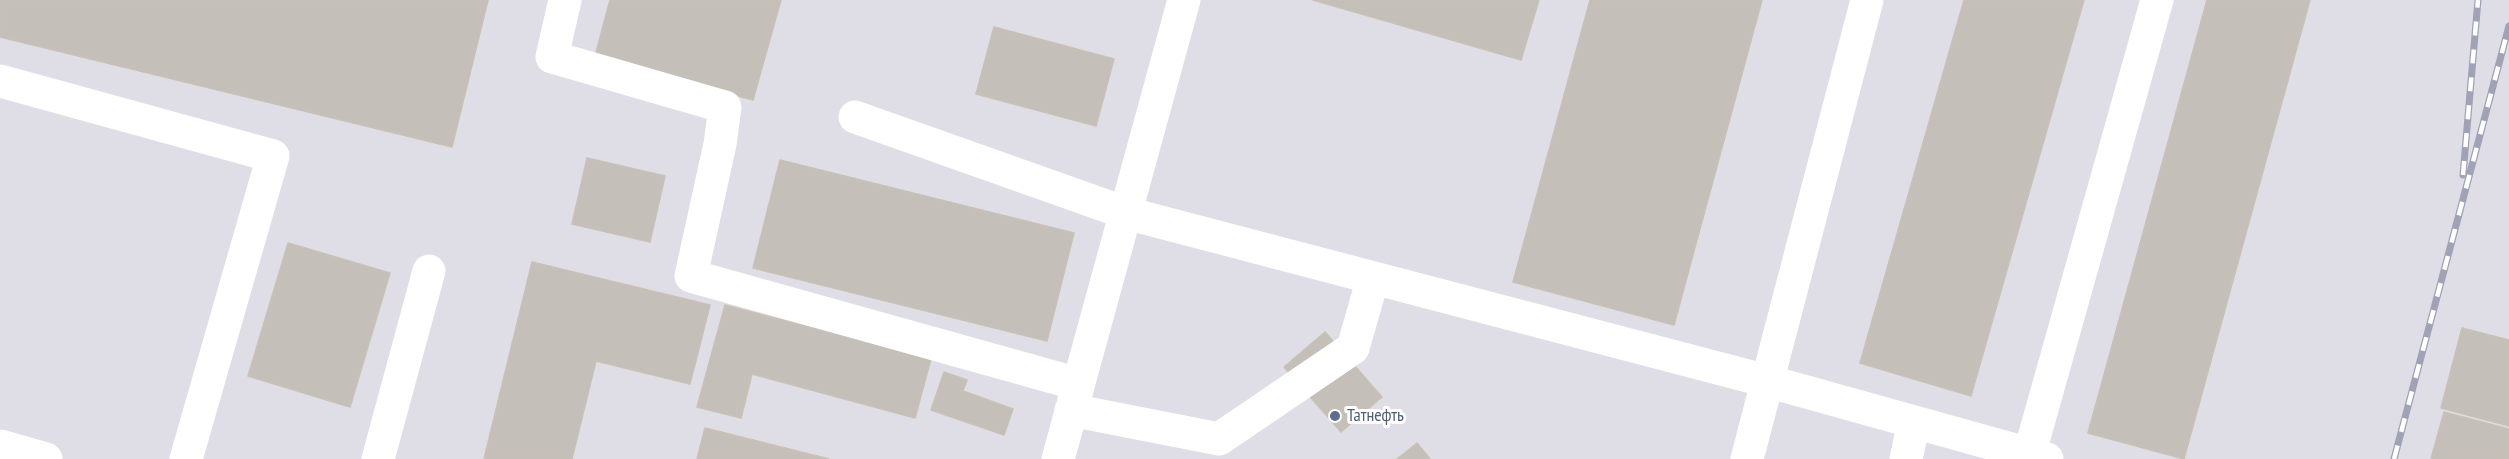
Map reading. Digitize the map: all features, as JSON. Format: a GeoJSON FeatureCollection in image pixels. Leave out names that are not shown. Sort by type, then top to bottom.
{"type":"FeatureCollection","features":[{"type":"Feature","properties":{"kind":"street"},"geometry":{"type":"LineString","coordinates":[[565,0],[552,57],[725,107],[720,144],[691,276],[1219,440],[1353,348],[1373,278]]}},
{"type":"Feature","properties":{"kind":"street"},"geometry":{"type":"LineString","coordinates":[[1058,459],[1184,0]]}},
{"type":"Feature","properties":{"kind":"street"},"geometry":{"type":"LineString","coordinates":[[1747,459],[1867,0]]}},
{"type":"Feature","properties":{"kind":"street"},"geometry":{"type":"LineString","coordinates":[[855,117],[1126,213],[1767,381],[2035,457],[2157,0]]}},
{"type":"Feature","properties":{"kind":"street"},"geometry":{"type":"LineString","coordinates":[[0,81],[273,156],[186,459]]}},
{"type":"Feature","properties":{"kind":"street"},"geometry":{"type":"LineString","coordinates":[[378,459],[429,271]]}},
{"type":"Feature","properties":{"kind":"street"},"geometry":{"type":"LineString","coordinates":[[1906,459],[1914,422]]}},
{"type":"Feature","properties":{"kind":"street"},"geometry":{"type":"LineString","coordinates":[[0,446],[46,459]]}},
{"type":"Feature","properties":{"kind":"shaded area"},"geometry":{"type":"Polygon","coordinates":[[[0,0],[2509,0],[2509,459],[0,459],[0,0]]]}},
{"type":"Feature","properties":{"kind":"building"},"geometry":{"type":"Polygon","coordinates":[[[0,0],[488,0],[452,147],[0,37],[0,0]]]}},
{"type":"Feature","properties":{"kind":"building"},"geometry":{"type":"Polygon","coordinates":[[[610,0],[781,0],[753,100],[595,56],[610,0]]]}},
{"type":"Feature","properties":{"kind":"building"},"geometry":{"type":"Polygon","coordinates":[[[1313,0],[1539,0],[1521,60],[1313,0]]]}},
{"type":"Feature","properties":{"kind":"building"},"geometry":{"type":"Polygon","coordinates":[[[1590,0],[1762,0],[1674,325],[1513,282],[1590,0]]]}},
{"type":"Feature","properties":{"kind":"building"},"geometry":{"type":"Polygon","coordinates":[[[1964,0],[2084,0],[1971,396],[1860,363],[1964,0]]]}},
{"type":"Feature","properties":{"kind":"building"},"geometry":{"type":"Polygon","coordinates":[[[2207,0],[2310,0],[2184,459],[2088,433],[2207,0]]]}},
{"type":"Feature","properties":{"kind":"building"},"geometry":{"type":"Polygon","coordinates":[[[994,27],[1114,59],[1096,126],[976,94],[994,27]]]}},
{"type":"Feature","properties":{"kind":"building"},"geometry":{"type":"Polygon","coordinates":[[[587,158],[665,176],[650,242],[572,224],[587,158]]]}},
{"type":"Feature","properties":{"kind":"building"},"geometry":{"type":"Polygon","coordinates":[[[780,160],[1074,233],[1047,341],[753,268],[780,160]]]}},
{"type":"Feature","properties":{"kind":"building"},"geometry":{"type":"Polygon","coordinates":[[[288,243],[390,273],[350,407],[248,376],[288,243]]]}},
{"type":"Feature","properties":{"kind":"building"},"geometry":{"type":"Polygon","coordinates":[[[532,262],[710,305],[690,384],[596,361],[572,459],[484,459],[532,262]]]}},
{"type":"Feature","properties":{"kind":"building"},"geometry":{"type":"Polygon","coordinates":[[[725,305],[931,359],[915,418],[752,374],[741,418],[697,407],[725,305]]]}},
{"type":"Feature","properties":{"kind":"building"},"geometry":{"type":"Polygon","coordinates":[[[2462,328],[2509,340],[2509,426],[2441,408],[2462,328]]]}},
{"type":"Feature","properties":{"kind":"building"},"geometry":{"type":"Polygon","coordinates":[[[1325,332],[1382,397],[1341,432],[1284,367],[1325,332]]]}},
{"type":"Feature","properties":{"kind":"building"},"geometry":{"type":"Polygon","coordinates":[[[944,372],[967,380],[963,391],[1013,409],[1004,435],[931,410],[944,372]]]}},
{"type":"Feature","properties":{"kind":"building"},"geometry":{"type":"Polygon","coordinates":[[[2444,412],[2509,429],[2509,459],[2431,459],[2444,412]]]}},
{"type":"Feature","properties":{"kind":"building"},"geometry":{"type":"Polygon","coordinates":[[[705,428],[829,459],[697,459],[705,428]]]}},
{"type":"Feature","properties":{"kind":"building"},"geometry":{"type":"Polygon","coordinates":[[[1417,443],[1430,459],[1397,459],[1417,443]]]}},
{"type":"Feature","properties":{"kind":"railway"},"geometry":{"type":"LineString","coordinates":[[2463,175],[2478,0]]}},
{"type":"Feature","properties":{"kind":"railway"},"geometry":{"type":"LineString","coordinates":[[2394,459],[2509,26]]}},
{"type":"Feature","properties":{"kind":"place","name":"Татнефть"},"geometry":{"type":"Point","coordinates":[1335,416]}}]}
